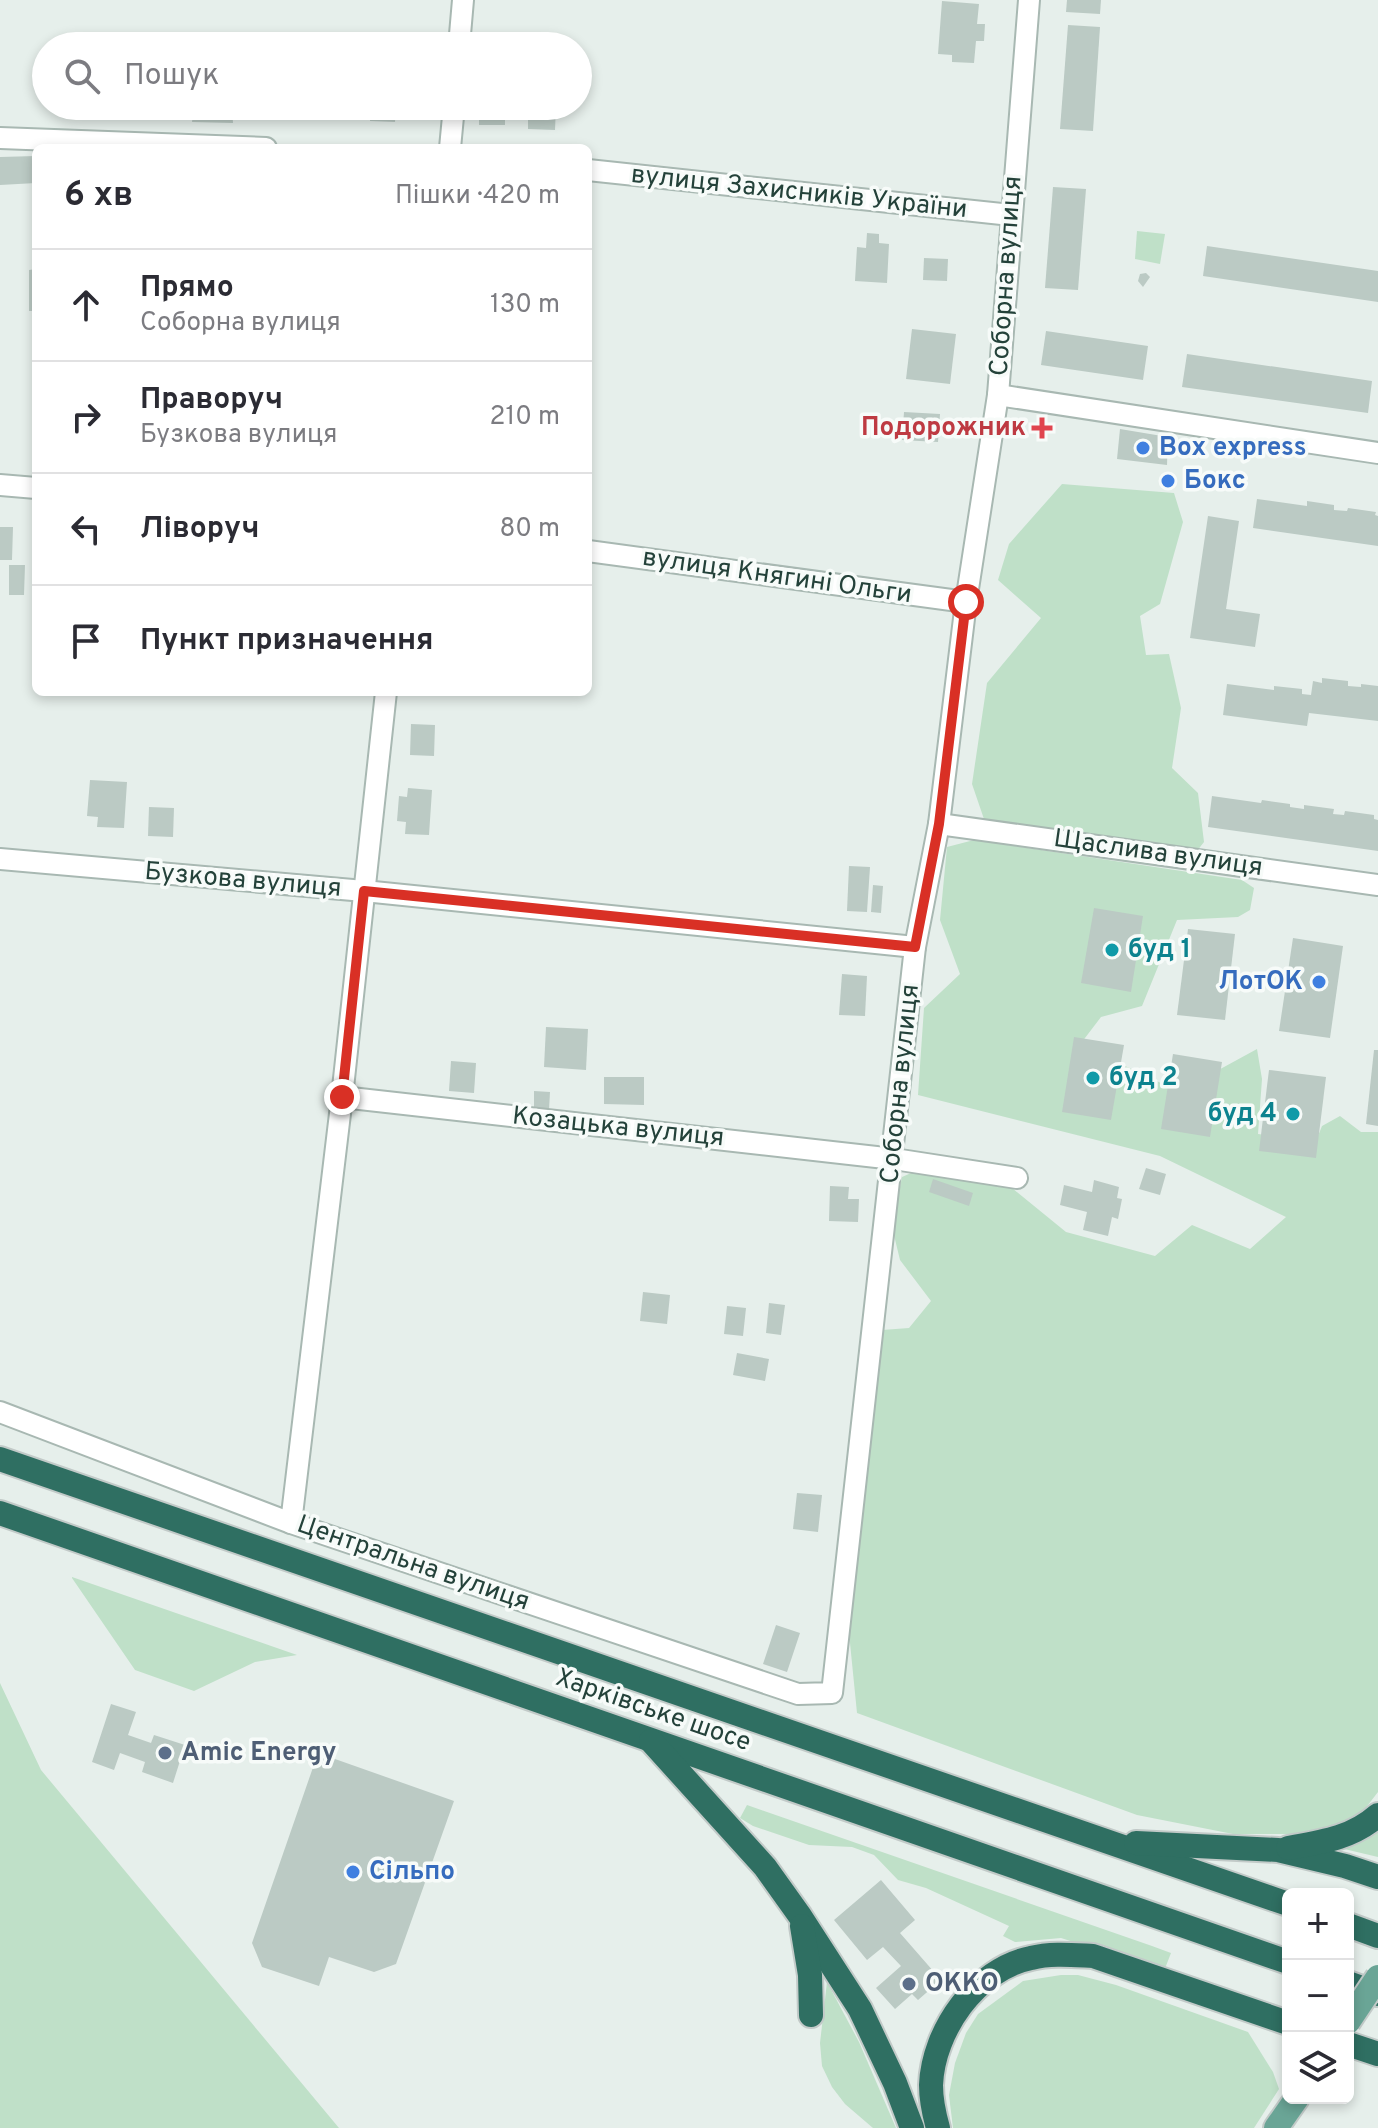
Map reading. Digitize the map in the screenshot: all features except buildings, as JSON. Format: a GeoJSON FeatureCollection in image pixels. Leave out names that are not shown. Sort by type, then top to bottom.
{"type":"FeatureCollection","features":[{"type":"Feature","properties":{"kind":"highway","name":"Харківське шосе"},"geometry":{"type":"LineString","coordinates":[[0,1459],[1282,1902]]}},
{"type":"Feature","properties":{"kind":"highway","name":"Харківське шосе"},"geometry":{"type":"LineString","coordinates":[[0,1513],[1282,1960]]}},
{"type":"Feature","properties":{"kind":"highway"},"geometry":{"type":"LineString","coordinates":[[650,1739],[765,1867],[800,1916],[860,2009],[895,2083],[912,2128]]}},
{"type":"Feature","properties":{"kind":"highway"},"geometry":{"type":"LineString","coordinates":[[1278,1850],[1335,1840],[1363,1828],[1378,1815]]}},
{"type":"Feature","properties":{"kind":"highway"},"geometry":{"type":"LineString","coordinates":[[1109,1842],[1278,1850],[1378,1877]]}},
{"type":"Feature","properties":{"kind":"highway"},"geometry":{"type":"LineString","coordinates":[[800,1916],[810,1975],[811,2015]]}},
{"type":"Feature","properties":{"kind":"highway"},"geometry":{"type":"LineString","coordinates":[[1354,1927],[1378,1936]]}},
{"type":"Feature","properties":{"kind":"highway"},"geometry":{"type":"LineString","coordinates":[[938,2128],[931,2084],[945,2033],[958,2009],[979,1985],[1005,1967],[1029,1958],[1093,1956],[1282,2021]]}},
{"type":"Feature","properties":{"kind":"highway"},"geometry":{"type":"LineString","coordinates":[[1354,1985],[1378,1994]]}},
{"type":"Feature","properties":{"kind":"highway"},"geometry":{"type":"LineString","coordinates":[[1354,2046],[1378,2054]]}},
{"type":"Feature","properties":{"kind":"main road"},"geometry":{"type":"LineString","coordinates":[[1354,2013],[1378,1977]]}},
{"type":"Feature","properties":{"kind":"street"},"geometry":{"type":"LineString","coordinates":[[460,32],[463,0]]}},
{"type":"Feature","properties":{"kind":"street","name":"Соборна вулиця"},"geometry":{"type":"LineString","coordinates":[[832,1693],[894,1159],[915,947],[939,824],[966,602],[998,395],[1029,0]]}},
{"type":"Feature","properties":{"kind":"street"},"geometry":{"type":"LineString","coordinates":[[450,144],[453,120]]}},
{"type":"Feature","properties":{"kind":"street"},"geometry":{"type":"LineString","coordinates":[[0,138],[160,144]]}},
{"type":"Feature","properties":{"kind":"street","name":"вулиця Захисників України"},"geometry":{"type":"LineString","coordinates":[[592,170],[1011,215]]}},
{"type":"Feature","properties":{"kind":"street"},"geometry":{"type":"LineString","coordinates":[[998,395],[1378,453]]}},
{"type":"Feature","properties":{"kind":"street"},"geometry":{"type":"LineString","coordinates":[[0,485],[32,488]]}},
{"type":"Feature","properties":{"kind":"street","name":"вулиця Княгині Ольги"},"geometry":{"type":"LineString","coordinates":[[592,552],[966,602]]}},
{"type":"Feature","properties":{"kind":"street"},"geometry":{"type":"LineString","coordinates":[[291,1523],[386,696]]}},
{"type":"Feature","properties":{"kind":"street","name":"Щаслива вулиця"},"geometry":{"type":"LineString","coordinates":[[939,824],[1378,885]]}},
{"type":"Feature","properties":{"kind":"street","name":"Бузкова вулиця"},"geometry":{"type":"LineString","coordinates":[[0,859],[364,891],[915,947]]}},
{"type":"Feature","properties":{"kind":"street","name":"Козацька вулиця"},"geometry":{"type":"LineString","coordinates":[[342,1097],[894,1159],[1017,1178]]}},
{"type":"Feature","properties":{"kind":"street","name":"Центральна вулиця"},"geometry":{"type":"LineString","coordinates":[[0,1412],[291,1523],[798,1694],[832,1693]]}},
{"type":"Feature","properties":{"kind":"green space"},"geometry":{"type":"Polygon","coordinates":[[[1137,231],[1165,234],[1160,264],[1135,259],[1137,231]]]}},
{"type":"Feature","properties":{"kind":"green space"},"geometry":{"type":"Polygon","coordinates":[[[1062,484],[1174,493],[1183,522],[1160,604],[1140,616],[1146,655],[1169,654],[1181,708],[1172,768],[1198,793],[1204,842],[1193,856],[985,822],[972,784],[987,683],[1041,618],[998,580],[1009,544],[1062,484]]]}},
{"type":"Feature","properties":{"kind":"green space"},"geometry":{"type":"Polygon","coordinates":[[[974,840],[1242,880],[1254,888],[1250,910],[1238,917],[1177,920],[1142,1006],[1101,1017],[1072,1055],[1123,1065],[1201,1102],[1213,1073],[1257,1049],[1262,1079],[1258,1134],[1316,1141],[1322,1126],[1340,1116],[1361,1132],[1378,1132],[1378,1792],[1361,1814],[1321,1834],[1233,1834],[1137,1815],[857,1713],[849,1633],[882,1330],[909,1328],[931,1301],[900,1260],[892,1227],[902,1177],[918,1170],[1012,1188],[1066,1232],[1155,1256],[1192,1225],[1250,1249],[1286,1217],[1160,1156],[918,1095],[924,1008],[960,974],[940,920],[947,847],[974,840]]]}},
{"type":"Feature","properties":{"kind":"green space"},"geometry":{"type":"Polygon","coordinates":[[[72,1577],[297,1655],[255,1662],[194,1691],[135,1670],[72,1577]]]}},
{"type":"Feature","properties":{"kind":"green space"},"geometry":{"type":"Polygon","coordinates":[[[0,1683],[41,1770],[339,2128],[0,2128],[0,1683]]]}},
{"type":"Feature","properties":{"kind":"green space"},"geometry":{"type":"Polygon","coordinates":[[[747,1805],[1171,1953],[1164,1971],[1061,1938],[1015,1942],[1003,1936],[1009,1926],[926,1888],[898,1880],[874,1855],[852,1847],[809,1845],[753,1826],[740,1818],[747,1805]]]}},
{"type":"Feature","properties":{"kind":"green space"},"geometry":{"type":"Polygon","coordinates":[[[1378,1828],[1378,1857],[1340,1848],[1378,1828]]]}},
{"type":"Feature","properties":{"kind":"green space"},"geometry":{"type":"Polygon","coordinates":[[[1078,1975],[1116,1985],[1248,2032],[1273,2072],[1279,2089],[1254,2128],[953,2128],[949,2095],[955,2063],[966,2033],[978,2014],[1023,1981],[1078,1975]]]}},
{"type":"Feature","properties":{"kind":"green space"},"geometry":{"type":"Polygon","coordinates":[[[827,1982],[859,2042],[896,2128],[873,2128],[845,2104],[822,2066],[820,2043],[827,1982]]]}},
{"type":"Feature","properties":{"kind":"place","name":"Подорожник"},"geometry":{"type":"Point","coordinates":[1042,428]}},
{"type":"Feature","properties":{"kind":"place","name":"Box express"},"geometry":{"type":"Point","coordinates":[1143,448]}},
{"type":"Feature","properties":{"kind":"place","name":"Бокс"},"geometry":{"type":"Point","coordinates":[1168,481]}},
{"type":"Feature","properties":{"kind":"place","name":"буд 1"},"geometry":{"type":"Point","coordinates":[1112,950]}},
{"type":"Feature","properties":{"kind":"place","name":"ЛотОК"},"geometry":{"type":"Point","coordinates":[1319,982]}},
{"type":"Feature","properties":{"kind":"place","name":"буд 2"},"geometry":{"type":"Point","coordinates":[1093,1078]}},
{"type":"Feature","properties":{"kind":"place","name":"буд 4"},"geometry":{"type":"Point","coordinates":[1293,1114]}},
{"type":"Feature","properties":{"kind":"place","name":"Amic Energy"},"geometry":{"type":"Point","coordinates":[165,1753]}},
{"type":"Feature","properties":{"kind":"place","name":"Сільпо"},"geometry":{"type":"Point","coordinates":[353,1872]}},
{"type":"Feature","properties":{"kind":"place","name":"ОККО"},"geometry":{"type":"Point","coordinates":[909,1984]}},
{"type":"Feature","properties":{"kind":"route"},"geometry":{"type":"LineString","coordinates":[[342,1097],[364,891],[915,947],[939,824],[966,602]]}}]}
